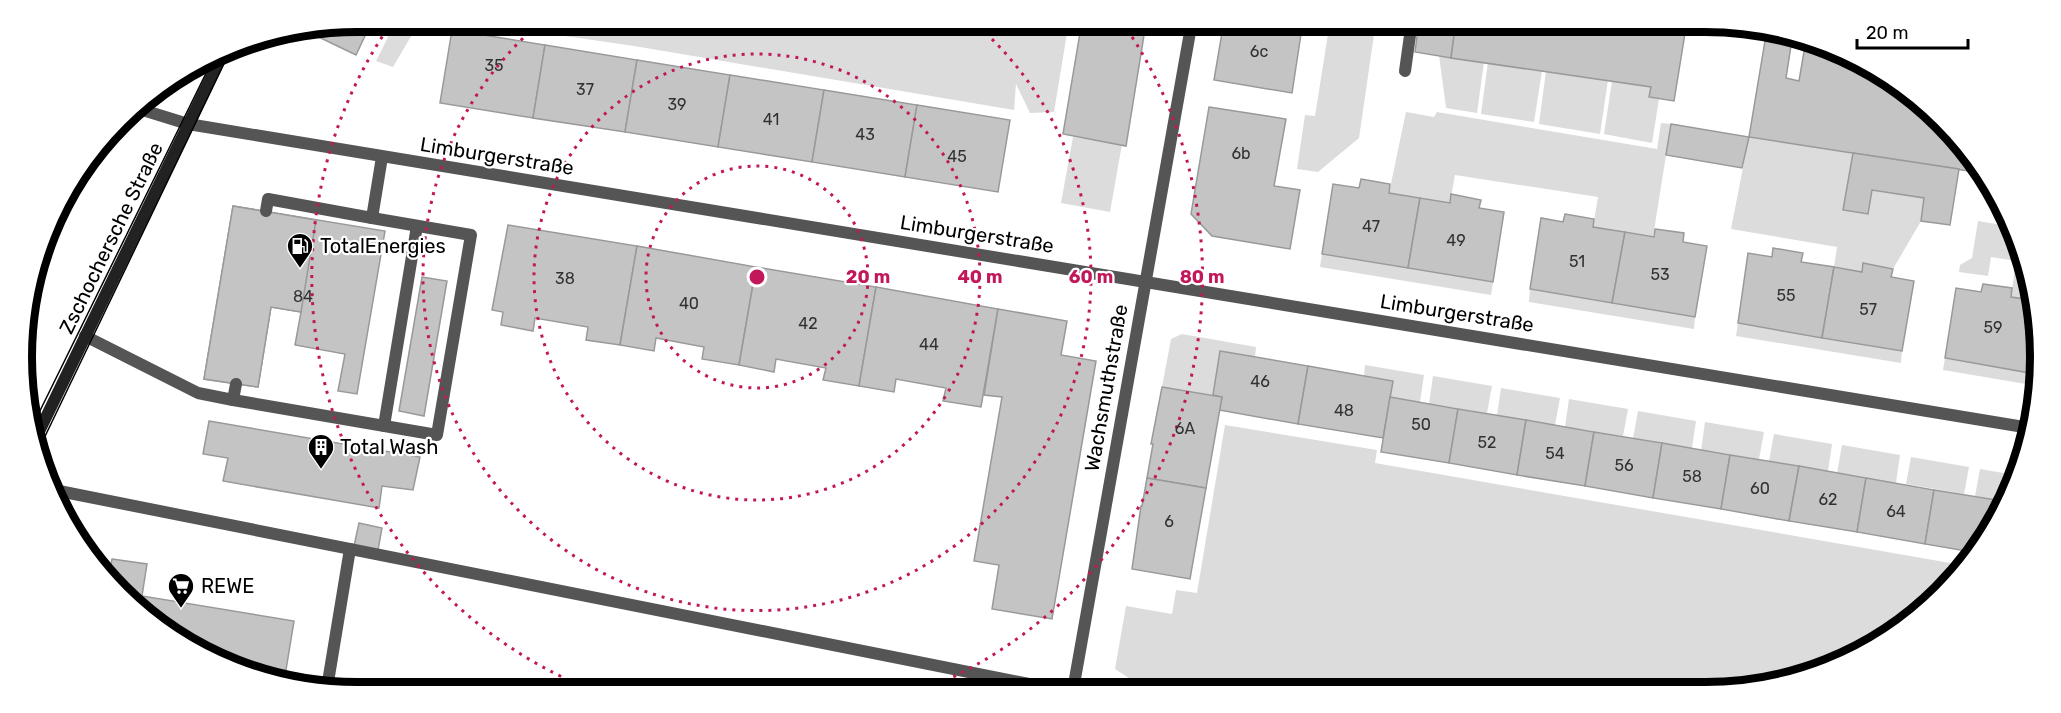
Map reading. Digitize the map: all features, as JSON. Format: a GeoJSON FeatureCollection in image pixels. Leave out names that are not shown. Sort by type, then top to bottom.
{"type":"FeatureCollection","features":[{"type":"Feature","properties":{"kind":"main road","name":"Zschochersche Straße"},"geometry":{"type":"LineString","coordinates":[[40,429],[218,62]]}},
{"type":"Feature","properties":{"kind":"street","name":"Wachsmuthstraße"},"geometry":{"type":"LineString","coordinates":[[1074,682],[1190,32]]}},
{"type":"Feature","properties":{"kind":"street"},"geometry":{"type":"LineString","coordinates":[[1405,71],[1410,32]]}},
{"type":"Feature","properties":{"kind":"street","name":"Limburgerstraße"},"geometry":{"type":"LineString","coordinates":[[144,110],[188,124],[382,157],[1145,280],[2021,427]]}},
{"type":"Feature","properties":{"kind":"street"},"geometry":{"type":"LineString","coordinates":[[372,218],[382,157]]}},
{"type":"Feature","properties":{"kind":"street"},"geometry":{"type":"LineString","coordinates":[[85,336],[198,393],[437,435],[471,235],[268,199],[266,211]]}},
{"type":"Feature","properties":{"kind":"street"},"geometry":{"type":"LineString","coordinates":[[384,426],[417,225]]}},
{"type":"Feature","properties":{"kind":"street"},"geometry":{"type":"LineString","coordinates":[[233,400],[236,384]]}},
{"type":"Feature","properties":{"kind":"street"},"geometry":{"type":"LineString","coordinates":[[61,491],[1023,682]]}},
{"type":"Feature","properties":{"kind":"street"},"geometry":{"type":"LineString","coordinates":[[328,680],[350,549]]}},
{"type":"Feature","properties":{"kind":"shaded area"},"geometry":{"type":"Polygon","coordinates":[[[390,32],[414,32],[393,67],[376,61],[390,32]]]}},
{"type":"Feature","properties":{"kind":"shaded area"},"geometry":{"type":"Polygon","coordinates":[[[537,32],[1067,32],[1054,112],[1030,113],[1016,84],[1014,110],[634,46],[537,32]]]}},
{"type":"Feature","properties":{"kind":"shaded area"},"geometry":{"type":"Polygon","coordinates":[[[1328,32],[1374,32],[1359,138],[1318,172],[1297,169],[1305,115],[1315,116],[1328,32]]]}},
{"type":"Feature","properties":{"kind":"shaded area"},"geometry":{"type":"Polygon","coordinates":[[[1439,55],[1484,62],[1477,113],[1446,108],[1439,55]]]}},
{"type":"Feature","properties":{"kind":"shaded area"},"geometry":{"type":"Polygon","coordinates":[[[1488,62],[1542,71],[1534,122],[1481,114],[1488,62]]]}},
{"type":"Feature","properties":{"kind":"shaded area"},"geometry":{"type":"Polygon","coordinates":[[[1546,71],[1608,80],[1600,134],[1539,124],[1546,71]]]}},
{"type":"Feature","properties":{"kind":"shaded area"},"geometry":{"type":"Polygon","coordinates":[[[1612,81],[1651,87],[1649,97],[1659,99],[1652,143],[1604,134],[1612,81]]]}},
{"type":"Feature","properties":{"kind":"shaded area"},"geometry":{"type":"Polygon","coordinates":[[[1406,112],[1434,117],[1437,112],[1657,149],[1661,123],[1671,124],[1653,237],[1593,227],[1598,197],[1455,175],[1450,203],[1389,193],[1406,112]]]}},
{"type":"Feature","properties":{"kind":"shaded area"},"geometry":{"type":"Polygon","coordinates":[[[1073,137],[1122,144],[1110,212],[1061,203],[1073,137]]]}},
{"type":"Feature","properties":{"kind":"shaded area"},"geometry":{"type":"Polygon","coordinates":[[[1749,137],[1853,153],[1844,210],[1868,214],[1872,190],[1924,198],[1921,221],[1893,269],[1864,264],[1862,272],[1834,267],[1837,247],[1731,229],[1749,137]]]}},
{"type":"Feature","properties":{"kind":"shaded area"},"geometry":{"type":"Polygon","coordinates":[[[1978,221],[2002,225],[2015,261],[1991,257],[1988,276],[1959,272],[1960,265],[1972,258],[1978,221]]]}},
{"type":"Feature","properties":{"kind":"shaded area"},"geometry":{"type":"Polygon","coordinates":[[[1322,254],[1493,282],[1491,295],[1320,267],[1322,254]]]}},
{"type":"Feature","properties":{"kind":"shaded area"},"geometry":{"type":"Polygon","coordinates":[[[2016,264],[2024,299],[2011,297],[2016,264]]]}},
{"type":"Feature","properties":{"kind":"shaded area"},"geometry":{"type":"Polygon","coordinates":[[[1530,289],[1695,317],[1694,329],[1529,302],[1530,289]]]}},
{"type":"Feature","properties":{"kind":"shaded area"},"geometry":{"type":"Polygon","coordinates":[[[1738,323],[1902,351],[1901,363],[1736,336],[1738,323]]]}},
{"type":"Feature","properties":{"kind":"shaded area"},"geometry":{"type":"Polygon","coordinates":[[[1182,334],[1256,347],[1255,357],[1221,352],[1213,395],[1162,387],[1171,339],[1182,334]]]}},
{"type":"Feature","properties":{"kind":"shaded area"},"geometry":{"type":"Polygon","coordinates":[[[1945,358],[2029,372],[2028,384],[1943,370],[1945,358]]]}},
{"type":"Feature","properties":{"kind":"shaded area"},"geometry":{"type":"Polygon","coordinates":[[[1365,365],[1424,375],[1420,402],[1390,397],[1393,381],[1364,376],[1365,365]]]}},
{"type":"Feature","properties":{"kind":"shaded area"},"geometry":{"type":"Polygon","coordinates":[[[1433,376],[1492,386],[1487,413],[1429,404],[1433,376]]]}},
{"type":"Feature","properties":{"kind":"shaded area"},"geometry":{"type":"Polygon","coordinates":[[[1501,388],[1560,398],[1555,425],[1497,415],[1501,388]]]}},
{"type":"Feature","properties":{"kind":"shaded area"},"geometry":{"type":"Polygon","coordinates":[[[1569,399],[1628,409],[1623,436],[1565,427],[1569,399]]]}},
{"type":"Feature","properties":{"kind":"shaded area"},"geometry":{"type":"Polygon","coordinates":[[[1638,411],[1696,421],[1692,448],[1633,438],[1638,411]]]}},
{"type":"Feature","properties":{"kind":"shaded area"},"geometry":{"type":"Polygon","coordinates":[[[1705,422],[1764,432],[1759,459],[1701,450],[1705,422]]]}},
{"type":"Feature","properties":{"kind":"shaded area"},"geometry":{"type":"Polygon","coordinates":[[[1225,425],[1377,450],[1375,463],[1955,564],[1919,601],[1867,638],[1809,664],[1747,679],[1704,682],[1135,682],[1115,669],[1126,606],[1172,614],[1176,590],[1197,593],[1225,425]]]}},
{"type":"Feature","properties":{"kind":"shaded area"},"geometry":{"type":"Polygon","coordinates":[[[1774,434],[1832,444],[1828,471],[1769,461],[1774,434]]]}},
{"type":"Feature","properties":{"kind":"shaded area"},"geometry":{"type":"Polygon","coordinates":[[[1842,445],[1900,455],[1896,483],[1837,473],[1842,445]]]}},
{"type":"Feature","properties":{"kind":"shaded area"},"geometry":{"type":"Polygon","coordinates":[[[1911,457],[1969,467],[1964,494],[1906,484],[1911,457]]]}},
{"type":"Feature","properties":{"kind":"shaded area"},"geometry":{"type":"Polygon","coordinates":[[[1980,469],[2008,474],[1996,500],[1975,496],[1980,469]]]}},
{"type":"Feature","properties":{"kind":"building"},"geometry":{"type":"Polygon","coordinates":[[[367,32],[356,55],[313,34],[367,32]]]}},
{"type":"Feature","properties":{"kind":"building"},"geometry":{"type":"Polygon","coordinates":[[[452,32],[545,45],[533,118],[440,103],[452,32]]]}},
{"type":"Feature","properties":{"kind":"building"},"geometry":{"type":"Polygon","coordinates":[[[1080,32],[1145,32],[1126,146],[1063,134],[1080,32]]]}},
{"type":"Feature","properties":{"kind":"building"},"geometry":{"type":"Polygon","coordinates":[[[1222,32],[1301,32],[1292,93],[1214,80],[1222,32]]]}},
{"type":"Feature","properties":{"kind":"building"},"geometry":{"type":"Polygon","coordinates":[[[1418,32],[1455,32],[1451,58],[1415,52],[1418,32]]]}},
{"type":"Feature","properties":{"kind":"building"},"geometry":{"type":"Polygon","coordinates":[[[1455,32],[1685,32],[1674,101],[1649,97],[1651,87],[1451,58],[1455,32]]]}},
{"type":"Feature","properties":{"kind":"building"},"geometry":{"type":"Polygon","coordinates":[[[1766,38],[1791,44],[1786,78],[1799,81],[1805,48],[1848,65],[1885,86],[1919,112],[1949,142],[1972,172],[1749,137],[1766,38]]]}},
{"type":"Feature","properties":{"kind":"building"},"geometry":{"type":"Polygon","coordinates":[[[545,45],[637,60],[625,132],[533,118],[545,45]]]}},
{"type":"Feature","properties":{"kind":"building"},"geometry":{"type":"Polygon","coordinates":[[[637,60],[730,75],[718,147],[625,132],[637,60]]]}},
{"type":"Feature","properties":{"kind":"building"},"geometry":{"type":"Polygon","coordinates":[[[730,75],[824,90],[812,162],[718,147],[730,75]]]}},
{"type":"Feature","properties":{"kind":"building"},"geometry":{"type":"Polygon","coordinates":[[[824,90],[917,105],[905,177],[812,162],[824,90]]]}},
{"type":"Feature","properties":{"kind":"building"},"geometry":{"type":"Polygon","coordinates":[[[917,105],[1010,120],[998,192],[905,177],[917,105]]]}},
{"type":"Feature","properties":{"kind":"building"},"geometry":{"type":"Polygon","coordinates":[[[1209,107],[1286,119],[1274,186],[1300,190],[1290,249],[1212,236],[1191,214],[1209,107]]]}},
{"type":"Feature","properties":{"kind":"building"},"geometry":{"type":"Polygon","coordinates":[[[1671,124],[1749,137],[1742,168],[1666,155],[1671,124]]]}},
{"type":"Feature","properties":{"kind":"building"},"geometry":{"type":"Polygon","coordinates":[[[1853,153],[1959,169],[1950,225],[1921,221],[1924,198],[1872,190],[1868,214],[1843,210],[1853,153]]]}},
{"type":"Feature","properties":{"kind":"building"},"geometry":{"type":"Polygon","coordinates":[[[1361,179],[1390,184],[1389,193],[1420,198],[1408,268],[1322,254],[1333,184],[1359,188],[1361,179]]]}},
{"type":"Feature","properties":{"kind":"building"},"geometry":{"type":"Polygon","coordinates":[[[1451,194],[1481,200],[1479,208],[1504,212],[1493,282],[1408,268],[1420,198],[1450,203],[1451,194]]]}},
{"type":"Feature","properties":{"kind":"building","name":"TotalEnergies"},"geometry":{"type":"Polygon","coordinates":[[[233,206],[385,231],[357,394],[338,391],[345,354],[295,345],[301,312],[271,307],[258,387],[204,379],[233,206]]]}},
{"type":"Feature","properties":{"kind":"building"},"geometry":{"type":"Polygon","coordinates":[[[233,206],[316,220],[301,312],[271,307],[258,387],[204,379],[233,206]]]}},
{"type":"Feature","properties":{"kind":"building"},"geometry":{"type":"Polygon","coordinates":[[[1565,214],[1594,219],[1593,227],[1625,232],[1612,303],[1530,289],[1541,218],[1563,222],[1565,214]]]}},
{"type":"Feature","properties":{"kind":"building"},"geometry":{"type":"Polygon","coordinates":[[[508,225],[637,246],[620,345],[586,340],[588,327],[535,318],[533,331],[501,325],[503,312],[492,310],[508,225]]]}},
{"type":"Feature","properties":{"kind":"building"},"geometry":{"type":"Polygon","coordinates":[[[1655,229],[1684,233],[1683,242],[1707,246],[1695,317],[1612,303],[1625,232],[1654,237],[1655,229]]]}},
{"type":"Feature","properties":{"kind":"building"},"geometry":{"type":"Polygon","coordinates":[[[637,246],[756,267],[739,365],[702,359],[704,347],[656,338],[654,351],[620,345],[637,246]]]}},
{"type":"Feature","properties":{"kind":"building"},"geometry":{"type":"Polygon","coordinates":[[[1773,248],[1803,253],[1801,262],[1834,267],[1822,338],[1738,323],[1748,253],[1772,257],[1773,248]]]}},
{"type":"Feature","properties":{"kind":"building"},"geometry":{"type":"Polygon","coordinates":[[[1863,263],[1893,269],[1891,277],[1914,281],[1902,351],[1822,338],[1834,267],[1862,272],[1863,263]]]}},
{"type":"Feature","properties":{"kind":"building"},"geometry":{"type":"Polygon","coordinates":[[[756,267],[876,287],[859,386],[823,380],[826,368],[776,359],[774,372],[739,365],[756,267]]]}},
{"type":"Feature","properties":{"kind":"building"},"geometry":{"type":"Polygon","coordinates":[[[422,277],[447,281],[424,416],[399,411],[422,277]]]}},
{"type":"Feature","properties":{"kind":"building"},"geometry":{"type":"Polygon","coordinates":[[[1983,284],[2012,288],[2011,297],[2024,299],[2029,335],[2029,373],[1945,358],[1956,288],[1981,292],[1983,284]]]}},
{"type":"Feature","properties":{"kind":"building"},"geometry":{"type":"Polygon","coordinates":[[[876,287],[998,309],[981,407],[943,401],[946,388],[896,379],[894,392],[859,386],[876,287]]]}},
{"type":"Feature","properties":{"kind":"building"},"geometry":{"type":"Polygon","coordinates":[[[998,309],[1067,321],[1061,355],[1096,361],[1052,619],[992,609],[999,565],[974,561],[1002,397],[984,395],[998,309]]]}},
{"type":"Feature","properties":{"kind":"building"},"geometry":{"type":"Polygon","coordinates":[[[1220,351],[1308,366],[1298,424],[1219,410],[1222,397],[1213,395],[1220,351]]]}},
{"type":"Feature","properties":{"kind":"building"},"geometry":{"type":"Polygon","coordinates":[[[1308,366],[1393,381],[1383,438],[1298,424],[1308,366]]]}},
{"type":"Feature","properties":{"kind":"building"},"geometry":{"type":"Polygon","coordinates":[[[1162,387],[1222,397],[1206,488],[1147,478],[1162,387]]]}},
{"type":"Feature","properties":{"kind":"building"},"geometry":{"type":"Polygon","coordinates":[[[1390,397],[1458,409],[1449,463],[1381,452],[1390,397]]]}},
{"type":"Feature","properties":{"kind":"building"},"geometry":{"type":"Polygon","coordinates":[[[1458,409],[1526,420],[1517,475],[1449,463],[1458,409]]]}},
{"type":"Feature","properties":{"kind":"building"},"geometry":{"type":"Polygon","coordinates":[[[1526,420],[1594,432],[1585,486],[1517,475],[1526,420]]]}},
{"type":"Feature","properties":{"kind":"building","name":"Total Wash"},"geometry":{"type":"Polygon","coordinates":[[[209,421],[420,457],[413,490],[382,486],[379,508],[223,481],[228,458],[203,454],[209,421]]]}},
{"type":"Feature","properties":{"kind":"building"},"geometry":{"type":"Polygon","coordinates":[[[1594,432],[1662,443],[1653,498],[1585,486],[1594,432]]]}},
{"type":"Feature","properties":{"kind":"building"},"geometry":{"type":"Polygon","coordinates":[[[1662,443],[1730,455],[1721,509],[1653,498],[1662,443]]]}},
{"type":"Feature","properties":{"kind":"building"},"geometry":{"type":"Polygon","coordinates":[[[1730,455],[1799,466],[1789,521],[1721,509],[1730,455]]]}},
{"type":"Feature","properties":{"kind":"building"},"geometry":{"type":"Polygon","coordinates":[[[1799,466],[1866,478],[1857,532],[1789,521],[1799,466]]]}},
{"type":"Feature","properties":{"kind":"building"},"geometry":{"type":"Polygon","coordinates":[[[1147,478],[1206,488],[1190,579],[1132,569],[1147,478]]]}},
{"type":"Feature","properties":{"kind":"building"},"geometry":{"type":"Polygon","coordinates":[[[1866,478],[1934,490],[1925,544],[1857,532],[1866,478]]]}},
{"type":"Feature","properties":{"kind":"building"},"geometry":{"type":"Polygon","coordinates":[[[1934,490],[1996,500],[1965,551],[1925,544],[1934,490]]]}},
{"type":"Feature","properties":{"kind":"building"},"geometry":{"type":"Polygon","coordinates":[[[359,523],[382,528],[378,550],[354,546],[359,523]]]}},
{"type":"Feature","properties":{"kind":"building","name":"REWE"},"geometry":{"type":"Polygon","coordinates":[[[112,559],[147,564],[142,596],[294,621],[285,673],[232,657],[194,638],[142,601],[110,569],[112,559]]]}},
{"type":"Feature","properties":{"kind":"tram line"},"geometry":{"type":"LineString","coordinates":[[43,441],[226,59]]}},
{"type":"Feature","properties":{"kind":"tram line"},"geometry":{"type":"LineString","coordinates":[[37,416],[209,67]]}},
{"type":"Feature","properties":{"kind":"place","name":"TotalEnergies"},"geometry":{"type":"Point","coordinates":[300,269]}},
{"type":"Feature","properties":{"kind":"place","name":"Total Wash"},"geometry":{"type":"Point","coordinates":[321,470]}},
{"type":"Feature","properties":{"kind":"place","name":"REWE"},"geometry":{"type":"Point","coordinates":[181,609]}}]}
